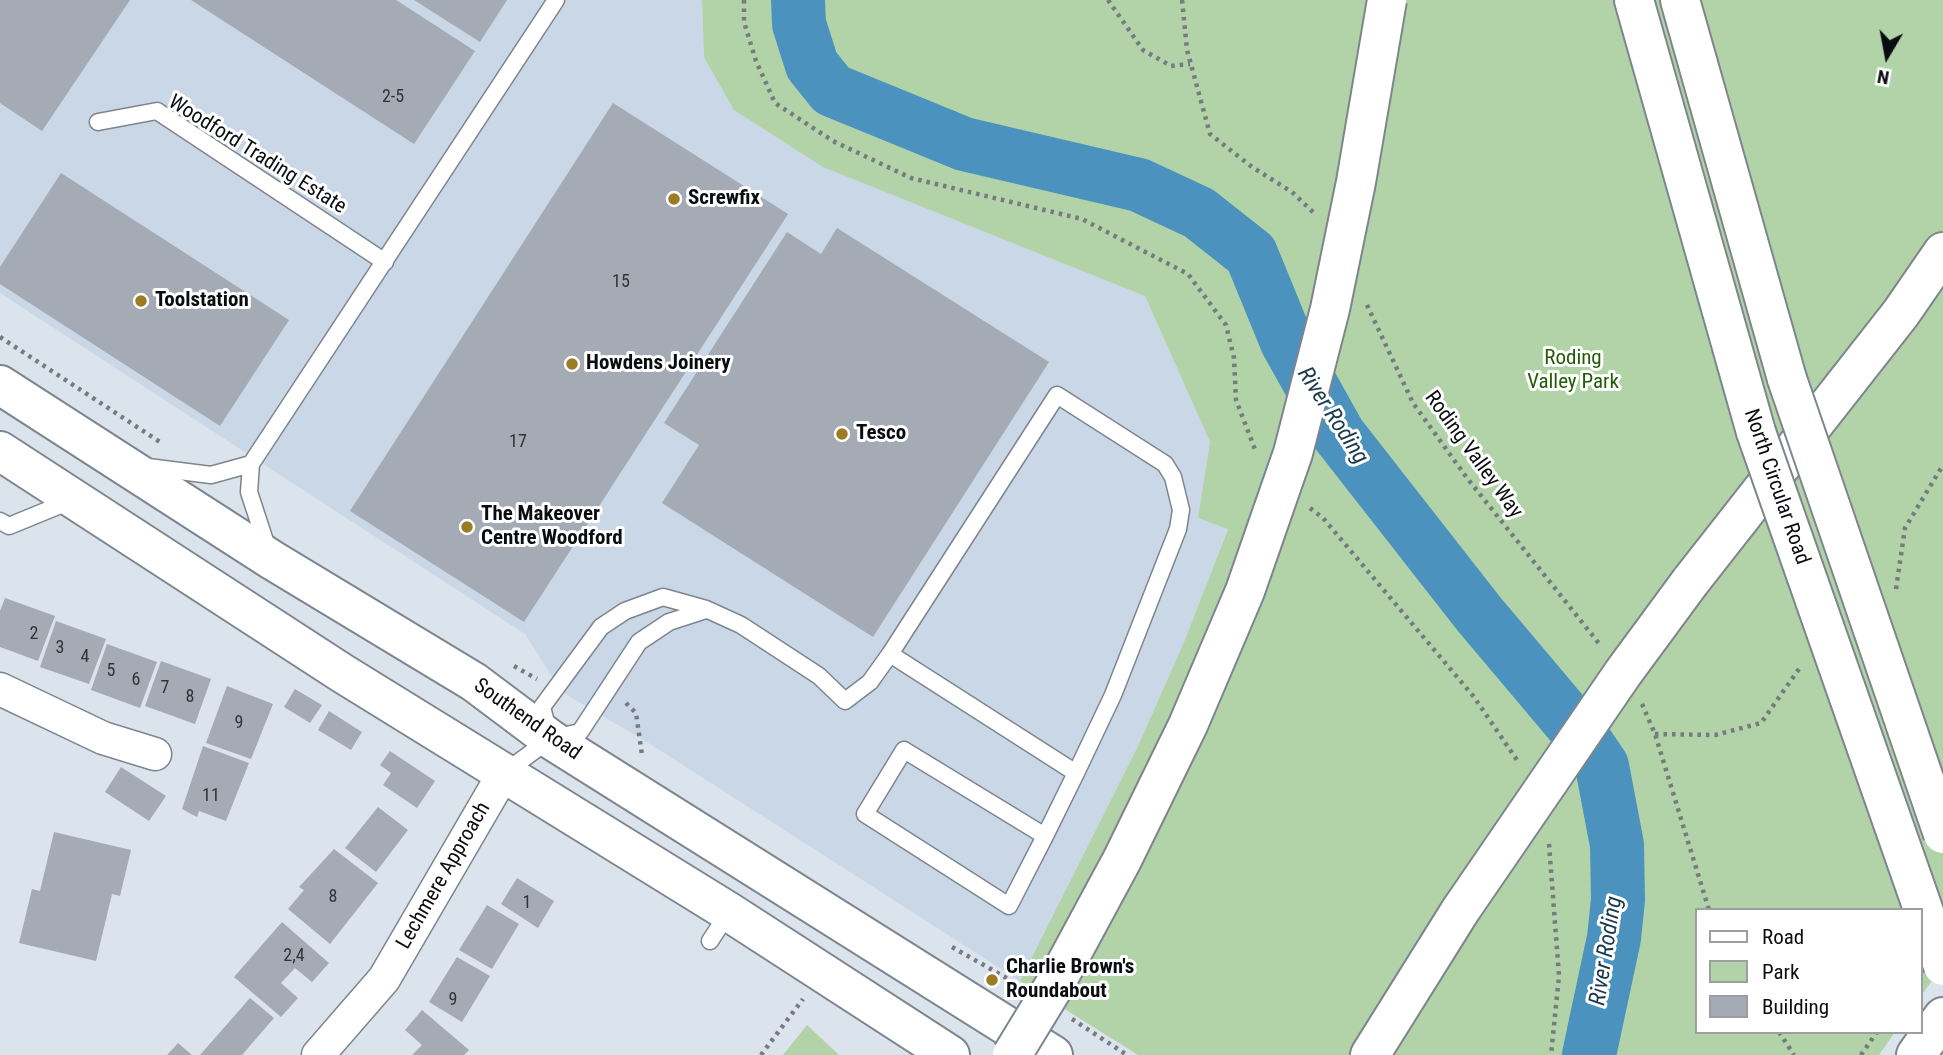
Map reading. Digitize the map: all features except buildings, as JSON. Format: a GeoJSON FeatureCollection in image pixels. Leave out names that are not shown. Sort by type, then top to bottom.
{"type":"FeatureCollection","features":[{"type":"Feature","properties":{"kind":"main road"},"geometry":{"type":"LineString","coordinates":[[1012,1055],[1054,986],[1122,860],[1188,725],[1245,591],[1293,453],[1330,309],[1356,182],[1387,0]]}},
{"type":"Feature","properties":{"kind":"main road","name":"North Circular Road"},"geometry":{"type":"LineString","coordinates":[[1634,0],[1756,432],[1943,967]]}},
{"type":"Feature","properties":{"kind":"main road"},"geometry":{"type":"LineString","coordinates":[[1680,0],[1787,379],[1943,834]]}},
{"type":"Feature","properties":{"kind":"main road"},"geometry":{"type":"LineString","coordinates":[[1370,1055],[1460,911],[1535,800],[1690,582],[1900,313],[1943,252]]}},
{"type":"Feature","properties":{"kind":"main road","name":"Southend Road"},"geometry":{"type":"LineString","coordinates":[[0,385],[272,560],[474,682],[550,739],[1053,1055]]}},
{"type":"Feature","properties":{"kind":"main road"},"geometry":{"type":"LineString","coordinates":[[0,451],[342,673],[504,773],[720,926],[950,1055]]}},
{"type":"Feature","properties":{"kind":"main road"},"geometry":{"type":"LineString","coordinates":[[1916,1055],[1943,1017]]}},
{"type":"Feature","properties":{"kind":"street"},"geometry":{"type":"LineString","coordinates":[[0,689],[103,738],[155,754]]}},
{"type":"Feature","properties":{"kind":"street","name":"Lechmere Approach"},"geometry":{"type":"LineString","coordinates":[[318,1055],[384,979],[504,773]]}},
{"type":"Feature","properties":{"kind":"lane"},"geometry":{"type":"LineString","coordinates":[[272,560],[249,492],[251,464],[556,0]]}},
{"type":"Feature","properties":{"kind":"lane","name":"Woodford Trading Estate"},"geometry":{"type":"LineString","coordinates":[[98,122],[157,111],[385,262]]}},
{"type":"Feature","properties":{"kind":"lane"},"geometry":{"type":"LineString","coordinates":[[550,739],[542,707],[601,627],[625,611],[663,597],[706,609],[741,625],[819,677],[845,701],[870,682],[890,654],[1056,395],[1166,464],[1173,477],[1181,510],[1178,529],[1137,636],[1076,773],[1045,836],[1009,906],[865,814],[904,750],[1045,836]]}},
{"type":"Feature","properties":{"kind":"lane"},"geometry":{"type":"LineString","coordinates":[[118,461],[211,475],[251,464]]}},
{"type":"Feature","properties":{"kind":"lane"},"geometry":{"type":"LineString","coordinates":[[3,529],[75,499]]}},
{"type":"Feature","properties":{"kind":"lane"},"geometry":{"type":"LineString","coordinates":[[504,773],[550,739],[580,732],[639,642],[669,622],[706,609]]}},
{"type":"Feature","properties":{"kind":"lane"},"geometry":{"type":"LineString","coordinates":[[890,654],[1076,773]]}},
{"type":"Feature","properties":{"kind":"path"},"geometry":{"type":"LineString","coordinates":[[744,0],[748,35],[775,103],[833,141],[911,178],[1082,219],[1188,274],[1226,325],[1234,358],[1236,400],[1256,455]]}},
{"type":"Feature","properties":{"kind":"path"},"geometry":{"type":"LineString","coordinates":[[1108,0],[1143,50],[1171,66],[1190,64]]}},
{"type":"Feature","properties":{"kind":"path"},"geometry":{"type":"LineString","coordinates":[[1182,0],[1190,64],[1210,134],[1252,167],[1292,192],[1319,218]]}},
{"type":"Feature","properties":{"kind":"path","name":"Roding Valley Way"},"geometry":{"type":"LineString","coordinates":[[1362,294],[1413,403],[1467,478],[1609,657]]}},
{"type":"Feature","properties":{"kind":"path"},"geometry":{"type":"LineString","coordinates":[[0,337],[172,449]]}},
{"type":"Feature","properties":{"kind":"path"},"geometry":{"type":"LineString","coordinates":[[1303,502],[1323,518],[1474,697],[1519,761],[1523,773]]}},
{"type":"Feature","properties":{"kind":"path"},"geometry":{"type":"LineString","coordinates":[[1640,698],[1655,734],[1708,908]]}},
{"type":"Feature","properties":{"kind":"path"},"geometry":{"type":"LineString","coordinates":[[1545,832],[1549,844],[1555,905],[1559,976],[1550,1055]]}},
{"type":"Feature","properties":{"kind":"path"},"geometry":{"type":"LineString","coordinates":[[761,1055],[803,999]]}},
{"type":"Feature","properties":{"kind":"path"},"geometry":{"type":"LineString","coordinates":[[1088,1029],[1127,1055]]}},
{"type":"Feature","properties":{"kind":"path"},"geometry":{"type":"LineString","coordinates":[[1780,1034],[1794,1055]]}},
{"type":"Feature","properties":{"kind":"path"},"geometry":{"type":"LineString","coordinates":[[1861,1055],[1876,1034]]}},
{"type":"Feature","properties":{"kind":"shaded area"},"geometry":{"type":"Polygon","coordinates":[[[0,0],[702,0],[704,57],[824,167],[1145,296],[1210,442],[1198,518],[1228,528],[1184,642],[1138,746],[1020,981],[647,742],[562,692],[525,634],[0,293],[0,0]]]}},
{"type":"Feature","properties":{"kind":"green space","name":"Roding Valley Park"},"geometry":{"type":"Polygon","coordinates":[[[702,0],[1943,0],[1943,966],[1922,994],[1922,908],[1694,908],[1694,1034],[1894,1034],[1879,1055],[1138,1055],[1020,981],[1138,746],[1184,642],[1228,529],[1198,518],[1210,442],[1145,296],[823,167],[734,110],[704,57],[702,0]]]}},
{"type":"Feature","properties":{"kind":"green space"},"geometry":{"type":"Polygon","coordinates":[[[807,1025],[839,1055],[783,1055],[807,1025]]]}},
{"type":"Feature","properties":{"kind":"water"},"geometry":{"type":"Polygon","coordinates":[[[779,0],[814,0],[830,58],[814,104],[780,33],[779,0]]]}},
{"type":"Feature","properties":{"kind":"waterway","name":"River Roding"},"geometry":{"type":"LineString","coordinates":[[798,0],[799,24],[812,65],[832,90],[964,144],[1139,185],[1199,213],[1251,254],[1287,342],[1339,435],[1479,614],[1581,735],[1602,766],[1617,845],[1618,900],[1614,938],[1589,1055]]}},
{"type":"Feature","properties":{"kind":"place","name":"Screwfix"},"geometry":{"type":"Point","coordinates":[674,199]}},
{"type":"Feature","properties":{"kind":"place","name":"Toolstation"},"geometry":{"type":"Point","coordinates":[141,301]}},
{"type":"Feature","properties":{"kind":"place","name":"Howdens Joinery"},"geometry":{"type":"Point","coordinates":[572,364]}},
{"type":"Feature","properties":{"kind":"place","name":"Tesco"},"geometry":{"type":"Point","coordinates":[842,434]}},
{"type":"Feature","properties":{"kind":"place","name":"The Makeover Centre Woodford"},"geometry":{"type":"Point","coordinates":[467,527]}},
{"type":"Feature","properties":{"kind":"place","name":"Charlie Brown's Roundabout"},"geometry":{"type":"Point","coordinates":[992,980]}}]}
